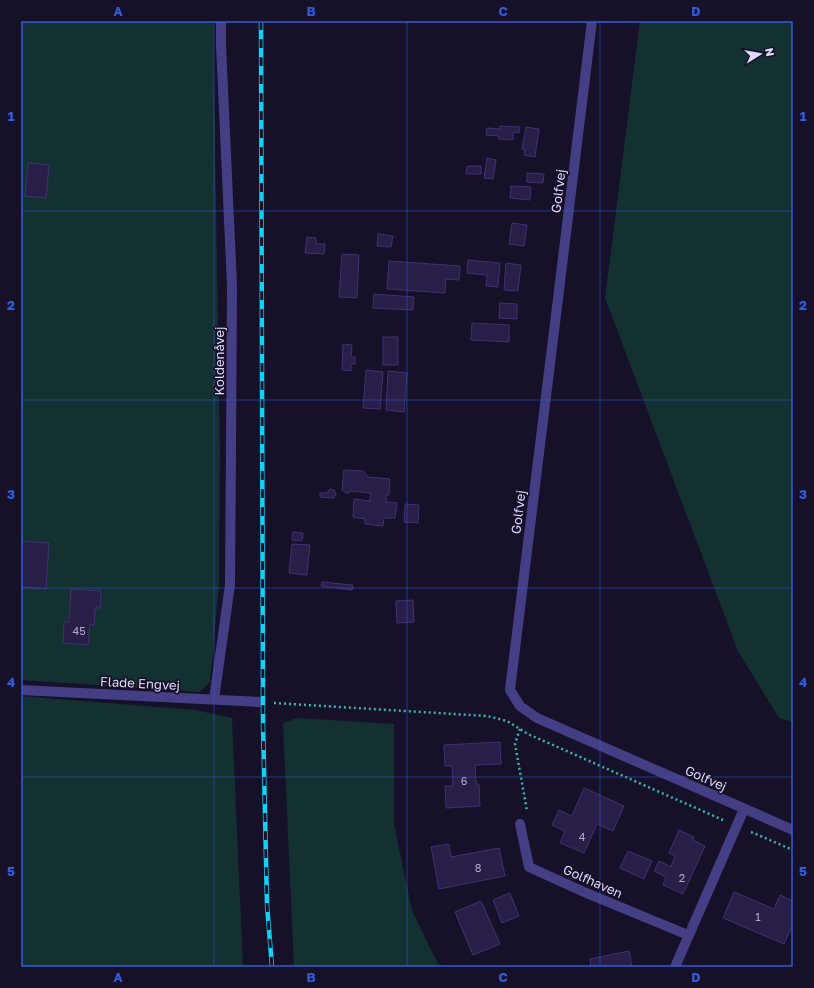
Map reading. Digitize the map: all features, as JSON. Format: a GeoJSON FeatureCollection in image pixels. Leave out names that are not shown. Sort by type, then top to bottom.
{"type":"FeatureCollection","features":[{"type":"Feature","properties":{"kind":"street","name":"Koldenåvej"},"geometry":{"type":"LineString","coordinates":[[214,699],[230,585],[232,449],[232,285],[221,53],[221,21]]}},
{"type":"Feature","properties":{"kind":"street","name":"Golfvej"},"geometry":{"type":"LineString","coordinates":[[592,21],[510,690],[520,706],[537,718],[793,830]]}},
{"type":"Feature","properties":{"kind":"street","name":"Flade Engvej"},"geometry":{"type":"LineString","coordinates":[[21,690],[259,702]]}},
{"type":"Feature","properties":{"kind":"street"},"geometry":{"type":"LineString","coordinates":[[675,967],[744,809]]}},
{"type":"Feature","properties":{"kind":"street","name":"Golfhaven"},"geometry":{"type":"LineString","coordinates":[[520,824],[529,867],[584,892],[688,935]]}},
{"type":"Feature","properties":{"kind":"path"},"geometry":{"type":"LineString","coordinates":[[259,702],[487,716],[507,721],[528,734],[793,850]]}},
{"type":"Feature","properties":{"kind":"path"},"geometry":{"type":"LineString","coordinates":[[520,729],[515,744],[528,817],[520,824]]}},
{"type":"Feature","properties":{"kind":"green space"},"geometry":{"type":"Polygon","coordinates":[[[21,21],[213,21],[220,449],[219,584],[210,682],[199,692],[21,680],[21,21]]]}},
{"type":"Feature","properties":{"kind":"green space"},"geometry":{"type":"Polygon","coordinates":[[[640,21],[793,21],[793,722],[779,718],[738,651],[605,298],[640,21]]]}},
{"type":"Feature","properties":{"kind":"green space"},"geometry":{"type":"Polygon","coordinates":[[[21,696],[195,710],[232,718],[243,967],[21,967],[21,696]]]}},
{"type":"Feature","properties":{"kind":"green space"},"geometry":{"type":"Polygon","coordinates":[[[297,718],[394,724],[394,824],[412,911],[437,962],[442,967],[294,967],[283,723],[297,718]]]}},
{"type":"Feature","properties":{"kind":"building"},"geometry":{"type":"Polygon","coordinates":[[[500,126],[520,127],[519,133],[513,132],[513,140],[499,139],[499,136],[486,135],[487,128],[500,129],[500,126]]]}},
{"type":"Feature","properties":{"kind":"building"},"geometry":{"type":"Polygon","coordinates":[[[526,127],[539,129],[535,157],[524,155],[525,149],[522,149],[526,127]]]}},
{"type":"Feature","properties":{"kind":"building"},"geometry":{"type":"Polygon","coordinates":[[[487,158],[496,160],[493,179],[484,178],[487,158]]]}},
{"type":"Feature","properties":{"kind":"building"},"geometry":{"type":"Polygon","coordinates":[[[28,163],[49,165],[46,198],[25,196],[28,163]]]}},
{"type":"Feature","properties":{"kind":"building"},"geometry":{"type":"Polygon","coordinates":[[[467,166],[481,166],[481,174],[466,174],[467,166]]]}},
{"type":"Feature","properties":{"kind":"building"},"geometry":{"type":"Polygon","coordinates":[[[527,173],[544,174],[543,183],[527,182],[527,173]]]}},
{"type":"Feature","properties":{"kind":"building"},"geometry":{"type":"Polygon","coordinates":[[[511,186],[531,187],[530,200],[510,198],[511,186]]]}},
{"type":"Feature","properties":{"kind":"building"},"geometry":{"type":"Polygon","coordinates":[[[512,223],[527,225],[524,246],[509,244],[512,223]]]}},
{"type":"Feature","properties":{"kind":"building"},"geometry":{"type":"Polygon","coordinates":[[[378,234],[393,236],[391,247],[377,246],[378,234]]]}},
{"type":"Feature","properties":{"kind":"building"},"geometry":{"type":"Polygon","coordinates":[[[307,237],[316,238],[316,244],[325,244],[324,254],[305,253],[307,237]]]}},
{"type":"Feature","properties":{"kind":"building"},"geometry":{"type":"Polygon","coordinates":[[[342,254],[359,255],[357,298],[339,297],[342,254]]]}},
{"type":"Feature","properties":{"kind":"building"},"geometry":{"type":"Polygon","coordinates":[[[468,260],[500,263],[498,287],[486,286],[487,275],[467,273],[468,260]]]}},
{"type":"Feature","properties":{"kind":"building"},"geometry":{"type":"Polygon","coordinates":[[[389,261],[460,266],[459,280],[446,279],[445,293],[387,289],[389,261]]]}},
{"type":"Feature","properties":{"kind":"building"},"geometry":{"type":"Polygon","coordinates":[[[506,263],[521,265],[518,291],[504,290],[506,263]]]}},
{"type":"Feature","properties":{"kind":"building"},"geometry":{"type":"Polygon","coordinates":[[[374,294],[414,297],[413,310],[373,308],[374,294]]]}},
{"type":"Feature","properties":{"kind":"building"},"geometry":{"type":"Polygon","coordinates":[[[500,303],[517,304],[517,319],[499,318],[500,303]]]}},
{"type":"Feature","properties":{"kind":"building"},"geometry":{"type":"Polygon","coordinates":[[[472,323],[509,325],[509,342],[471,340],[472,323]]]}},
{"type":"Feature","properties":{"kind":"building"},"geometry":{"type":"Polygon","coordinates":[[[383,337],[398,337],[398,365],[383,365],[383,337]]]}},
{"type":"Feature","properties":{"kind":"building"},"geometry":{"type":"Polygon","coordinates":[[[343,344],[352,345],[351,357],[355,357],[355,364],[351,364],[351,371],[342,370],[343,344]]]}},
{"type":"Feature","properties":{"kind":"building"},"geometry":{"type":"Polygon","coordinates":[[[366,370],[383,372],[380,409],[363,408],[366,370]]]}},
{"type":"Feature","properties":{"kind":"building"},"geometry":{"type":"Polygon","coordinates":[[[388,371],[407,373],[404,412],[386,410],[388,371]]]}},
{"type":"Feature","properties":{"kind":"building"},"geometry":{"type":"Polygon","coordinates":[[[344,470],[363,471],[368,477],[390,479],[389,495],[386,495],[386,502],[397,503],[395,518],[384,518],[383,526],[365,524],[365,519],[353,517],[354,499],[370,501],[371,493],[350,491],[349,493],[346,493],[342,490],[344,470]]]}},
{"type":"Feature","properties":{"kind":"building"},"geometry":{"type":"Polygon","coordinates":[[[330,489],[334,490],[336,494],[334,498],[320,497],[320,493],[327,493],[330,489]]]}},
{"type":"Feature","properties":{"kind":"building"},"geometry":{"type":"Polygon","coordinates":[[[405,504],[419,505],[418,523],[404,522],[405,504]]]}},
{"type":"Feature","properties":{"kind":"building"},"geometry":{"type":"Polygon","coordinates":[[[293,532],[303,533],[302,541],[292,540],[293,532]]]}},
{"type":"Feature","properties":{"kind":"building"},"geometry":{"type":"Polygon","coordinates":[[[21,541],[49,543],[46,589],[21,587],[21,541]]]}},
{"type":"Feature","properties":{"kind":"building"},"geometry":{"type":"Polygon","coordinates":[[[292,544],[310,545],[307,575],[289,573],[292,544]]]}},
{"type":"Feature","properties":{"kind":"building"},"geometry":{"type":"Polygon","coordinates":[[[322,582],[353,585],[352,590],[321,586],[322,582]]]}},
{"type":"Feature","properties":{"kind":"building"},"geometry":{"type":"Polygon","coordinates":[[[71,589],[101,591],[100,608],[95,608],[94,625],[90,624],[88,645],[63,643],[64,622],[69,622],[71,589]]]}},
{"type":"Feature","properties":{"kind":"building"},"geometry":{"type":"Polygon","coordinates":[[[413,600],[414,622],[397,623],[396,601],[413,600]]]}},
{"type":"Feature","properties":{"kind":"building"},"geometry":{"type":"Polygon","coordinates":[[[500,742],[501,764],[475,765],[476,784],[479,784],[480,806],[446,808],[445,786],[453,786],[452,766],[445,766],[444,745],[500,742]]]}},
{"type":"Feature","properties":{"kind":"building"},"geometry":{"type":"Polygon","coordinates":[[[584,788],[624,806],[613,831],[597,824],[584,853],[560,843],[565,831],[552,825],[559,810],[572,816],[584,788]]]}},
{"type":"Feature","properties":{"kind":"building"},"geometry":{"type":"Polygon","coordinates":[[[679,830],[694,837],[693,840],[705,846],[683,894],[663,885],[666,877],[654,871],[659,861],[671,867],[675,856],[669,853],[679,830]]]}},
{"type":"Feature","properties":{"kind":"building"},"geometry":{"type":"Polygon","coordinates":[[[449,844],[451,857],[499,848],[505,876],[439,889],[431,847],[449,844]]]}},
{"type":"Feature","properties":{"kind":"building"},"geometry":{"type":"Polygon","coordinates":[[[628,851],[652,861],[644,879],[620,868],[628,851]]]}},
{"type":"Feature","properties":{"kind":"building"},"geometry":{"type":"Polygon","coordinates":[[[734,892],[774,909],[780,895],[793,901],[793,924],[784,944],[723,918],[734,892]]]}},
{"type":"Feature","properties":{"kind":"building"},"geometry":{"type":"Polygon","coordinates":[[[510,893],[519,916],[502,923],[493,900],[510,893]]]}},
{"type":"Feature","properties":{"kind":"building"},"geometry":{"type":"Polygon","coordinates":[[[481,901],[500,944],[473,955],[455,912],[481,901]]]}},
{"type":"Feature","properties":{"kind":"building"},"geometry":{"type":"Polygon","coordinates":[[[629,951],[632,967],[591,967],[590,959],[629,951]]]}},
{"type":"Feature","properties":{"kind":"railway"},"geometry":{"type":"LineString","coordinates":[[261,21],[263,724],[267,905],[272,967]]}}]}
